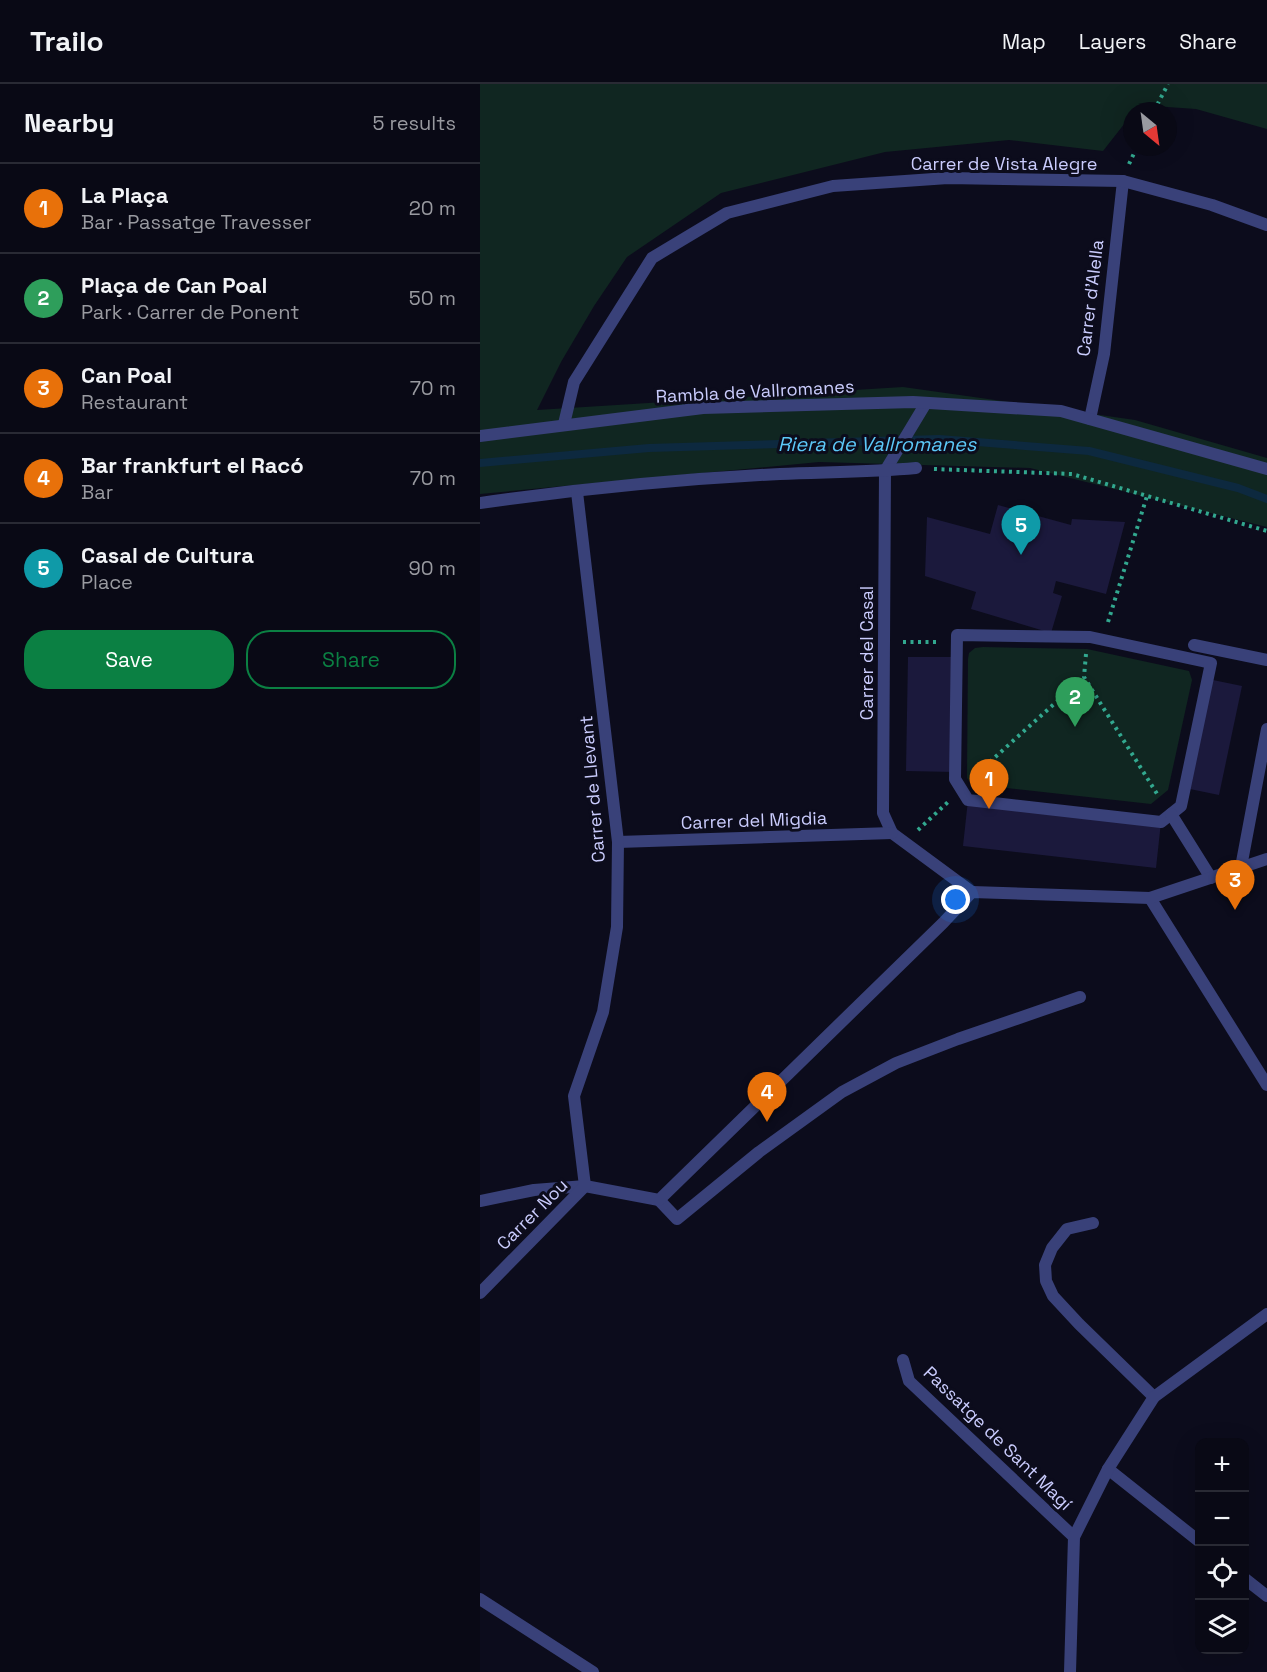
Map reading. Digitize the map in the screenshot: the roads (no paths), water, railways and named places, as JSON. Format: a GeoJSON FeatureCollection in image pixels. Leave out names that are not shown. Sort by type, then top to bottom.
{"type":"FeatureCollection","features":[{"type":"Feature","properties":{"kind":"street","name":"Carrer de Vista Alegre"},"geometry":{"type":"LineString","coordinates":[[564,424],[574,382],[652,258],[726,213],[833,186],[948,178],[1123,181],[1212,205],[1267,225]]}},
{"type":"Feature","properties":{"kind":"street","name":"Carrer d'Alella"},"geometry":{"type":"LineString","coordinates":[[1090,419],[1104,354],[1123,181]]}},
{"type":"Feature","properties":{"kind":"street","name":"Rambla de Vallromanes"},"geometry":{"type":"LineString","coordinates":[[480,436],[703,408],[913,402],[1061,411],[1267,469]]}},
{"type":"Feature","properties":{"kind":"street"},"geometry":{"type":"LineString","coordinates":[[885,471],[926,403]]}},
{"type":"Feature","properties":{"kind":"street"},"geometry":{"type":"LineString","coordinates":[[480,503],[779,474],[916,468]]}},
{"type":"Feature","properties":{"kind":"street","name":"Carrer del Casal"},"geometry":{"type":"LineString","coordinates":[[885,471],[883,813],[892,833]]}},
{"type":"Feature","properties":{"kind":"street","name":"Carrer de Llevant"},"geometry":{"type":"LineString","coordinates":[[577,492],[618,842],[617,927],[603,1012],[574,1095],[585,1186]]}},
{"type":"Feature","properties":{"kind":"street"},"geometry":{"type":"LineString","coordinates":[[957,635],[1090,637],[1211,663],[1181,806],[1171,814],[1161,822],[968,800],[965,785],[955,779],[957,635]]}},
{"type":"Feature","properties":{"kind":"street"},"geometry":{"type":"LineString","coordinates":[[1194,645],[1267,660]]}},
{"type":"Feature","properties":{"kind":"street"},"geometry":{"type":"LineString","coordinates":[[1241,867],[1267,729]]}},
{"type":"Feature","properties":{"kind":"street"},"geometry":{"type":"LineString","coordinates":[[1171,814],[1211,878]]}},
{"type":"Feature","properties":{"kind":"street"},"geometry":{"type":"LineString","coordinates":[[892,833],[972,892],[1150,898],[1267,859]]}},
{"type":"Feature","properties":{"kind":"street","name":"Carrer del Migdia"},"geometry":{"type":"LineString","coordinates":[[618,842],[892,833]]}},
{"type":"Feature","properties":{"kind":"street"},"geometry":{"type":"LineString","coordinates":[[660,1200],[972,892]]}},
{"type":"Feature","properties":{"kind":"street"},"geometry":{"type":"LineString","coordinates":[[1150,898],[1267,1085]]}},
{"type":"Feature","properties":{"kind":"street"},"geometry":{"type":"LineString","coordinates":[[480,1201],[534,1190],[585,1186],[660,1200],[677,1219],[759,1152],[842,1092],[896,1064],[958,1039],[1080,997]]}},
{"type":"Feature","properties":{"kind":"street","name":"Carrer Nou"},"geometry":{"type":"LineString","coordinates":[[480,1293],[585,1186]]}},
{"type":"Feature","properties":{"kind":"street"},"geometry":{"type":"LineString","coordinates":[[1093,1223],[1067,1229],[1052,1248],[1046,1265],[1046,1281],[1053,1296],[1079,1324],[1154,1397]]}},
{"type":"Feature","properties":{"kind":"street"},"geometry":{"type":"LineString","coordinates":[[1070,1672],[1074,1537],[1108,1469],[1154,1397],[1267,1314]]}},
{"type":"Feature","properties":{"kind":"street","name":"Passatge de Sant Magí"},"geometry":{"type":"LineString","coordinates":[[903,1360],[909,1381],[1074,1537]]}},
{"type":"Feature","properties":{"kind":"street"},"geometry":{"type":"LineString","coordinates":[[1108,1469],[1195,1538]]}},
{"type":"Feature","properties":{"kind":"street"},"geometry":{"type":"LineString","coordinates":[[1249,1581],[1267,1596]]}},
{"type":"Feature","properties":{"kind":"street"},"geometry":{"type":"LineString","coordinates":[[480,1599],[592,1672]]}},
{"type":"Feature","properties":{"kind":"waterway","name":"Riera de Vallromanes"},"geometry":{"type":"LineString","coordinates":[[480,463],[649,448],[939,439],[1089,451],[1238,488],[1267,499]]}},
{"type":"Feature","properties":{"kind":"place","name":"Casal de Cultura"},"geometry":{"type":"Point","coordinates":[1021,555]}},
{"type":"Feature","properties":{"kind":"place","name":"Plaça de Can Poal"},"geometry":{"type":"Point","coordinates":[1075,727]}},
{"type":"Feature","properties":{"kind":"place","name":"La Plaça"},"geometry":{"type":"Point","coordinates":[989,809]}},
{"type":"Feature","properties":{"kind":"place","name":"Can Poal"},"geometry":{"type":"Point","coordinates":[1235,910]}},
{"type":"Feature","properties":{"kind":"place","name":"Bar frankfurt el Racó"},"geometry":{"type":"Point","coordinates":[767,1122]}}]}
